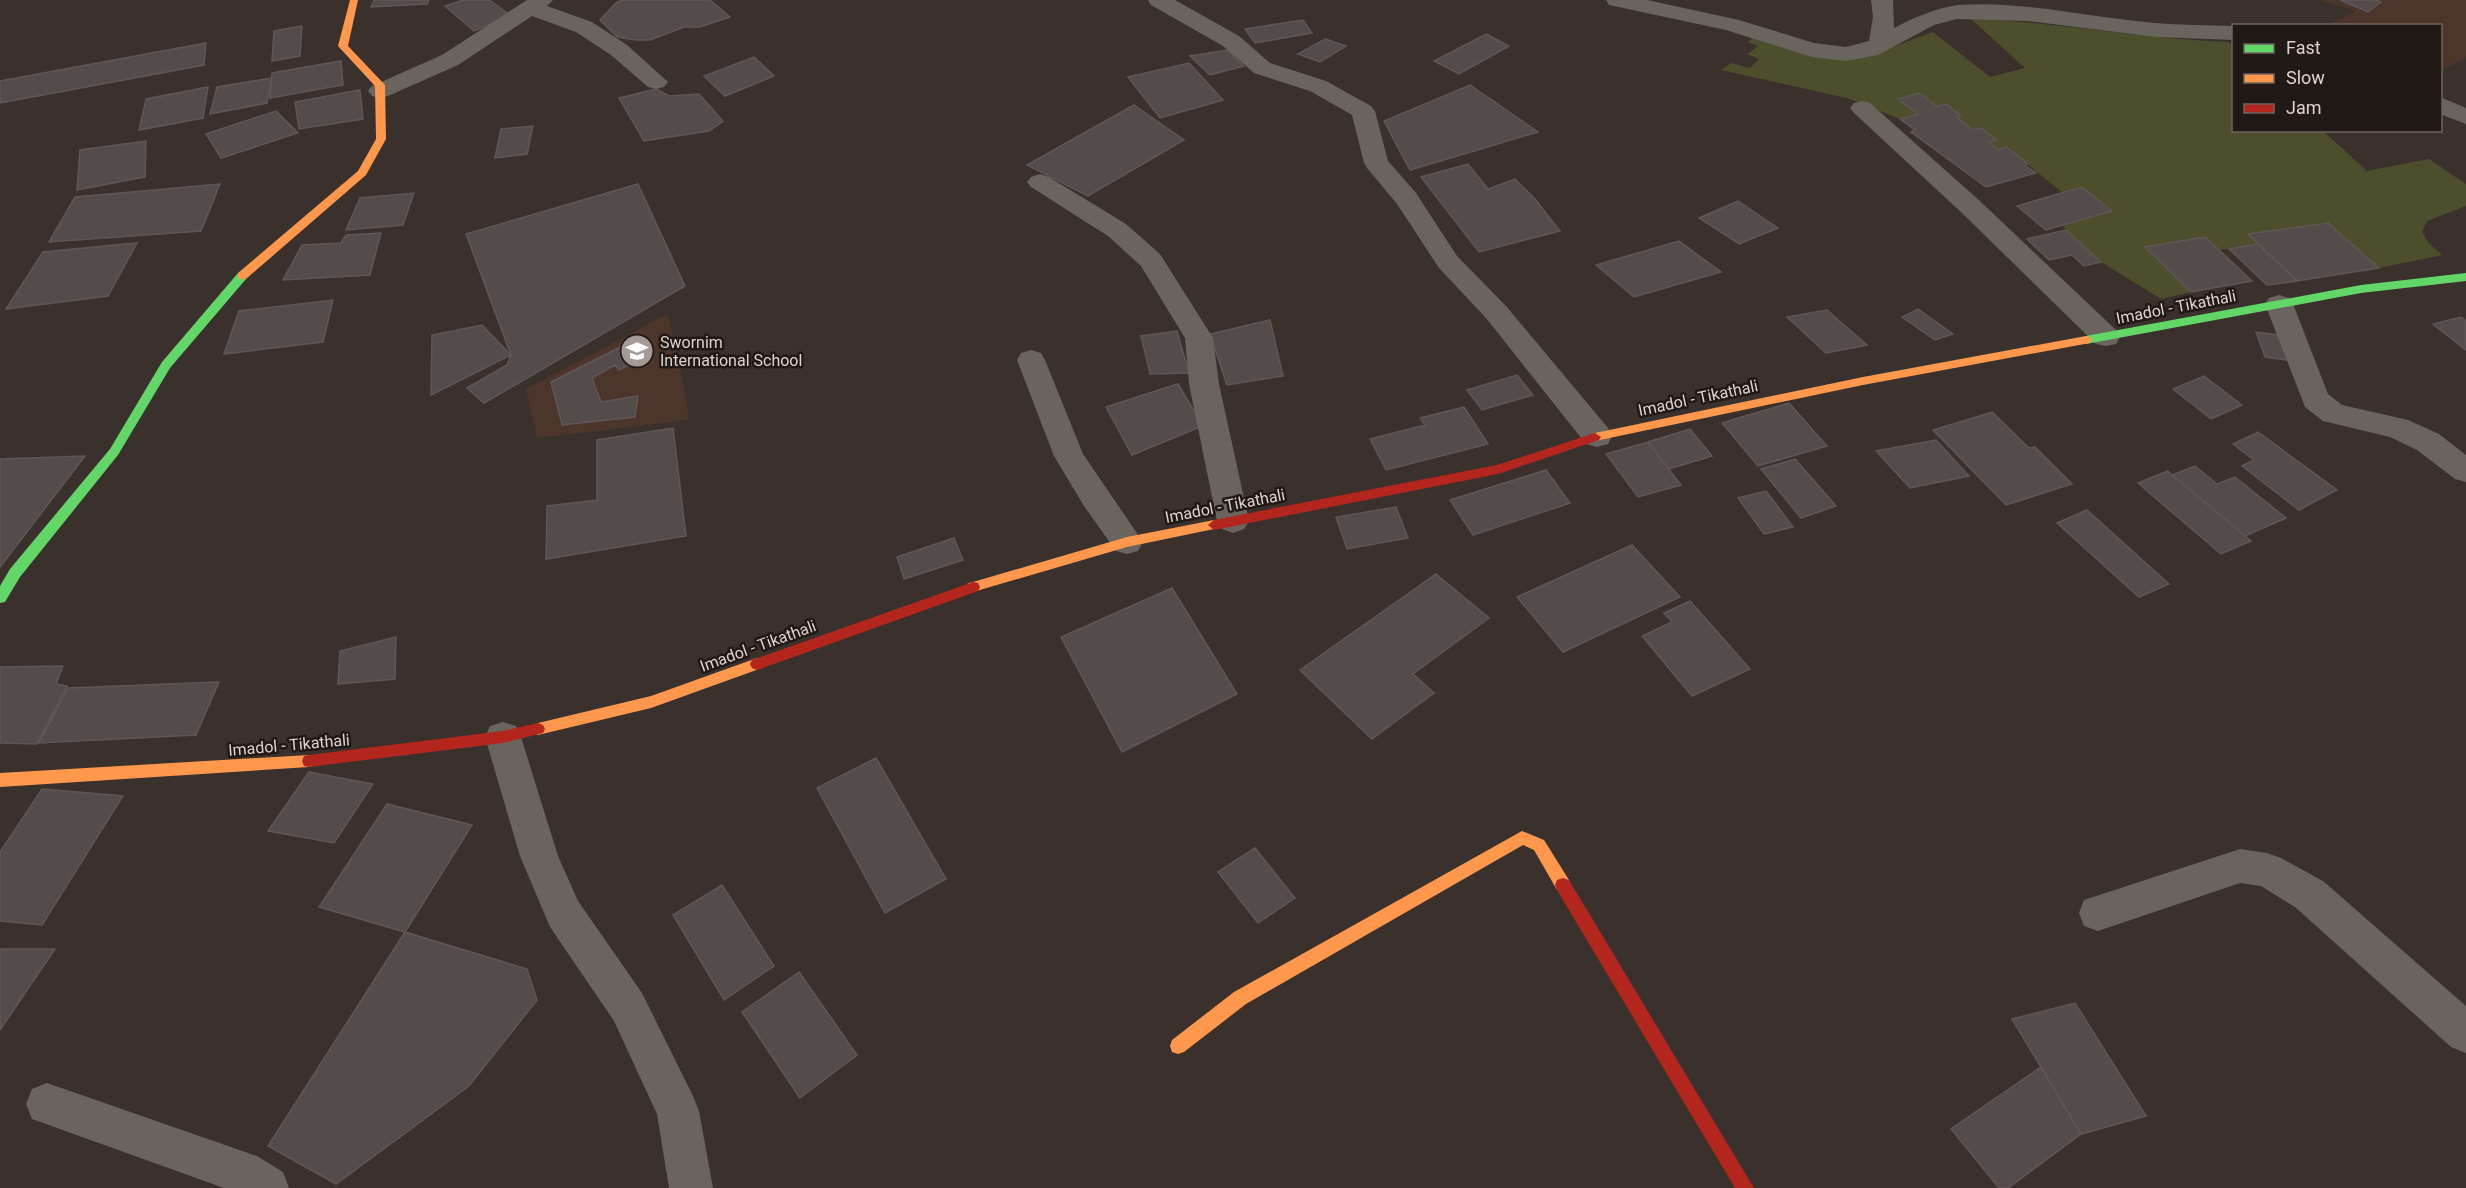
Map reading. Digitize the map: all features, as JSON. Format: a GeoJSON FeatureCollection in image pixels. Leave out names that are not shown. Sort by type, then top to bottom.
{"type":"FeatureCollection","features":[{"type":"Feature","properties":{"kind":"street"},"geometry":{"type":"LineString","coordinates":[[0,598],[15,573],[114,452],[166,365],[245,273],[363,173],[381,140],[380,84],[343,46],[354,0]]}},
{"type":"Feature","properties":{"kind":"street"},"geometry":{"type":"LineString","coordinates":[[1159,0],[1231,41],[1262,68],[1318,86],[1363,111],[1376,163],[1407,199],[1448,262],[1496,312],[1598,436]]}},
{"type":"Feature","properties":{"kind":"street"},"geometry":{"type":"LineString","coordinates":[[1617,0],[1731,25],[1812,50],[1846,54],[1880,46],[1926,20],[1957,12],[1981,11],[2156,30],[2232,33]]}},
{"type":"Feature","properties":{"kind":"street"},"geometry":{"type":"LineString","coordinates":[[1880,46],[1884,17],[1882,0]]}},
{"type":"Feature","properties":{"kind":"street"},"geometry":{"type":"LineString","coordinates":[[380,91],[450,60],[536,4],[584,27],[619,50],[656,81]]}},
{"type":"Feature","properties":{"kind":"street"},"geometry":{"type":"LineString","coordinates":[[2442,105],[2466,117]]}},
{"type":"Feature","properties":{"kind":"street"},"geometry":{"type":"LineString","coordinates":[[1862,108],[1972,208],[2106,337]]}},
{"type":"Feature","properties":{"kind":"street"},"geometry":{"type":"LineString","coordinates":[[1040,182],[1117,230],[1150,260],[1199,338],[1204,384],[1233,521]]}},
{"type":"Feature","properties":{"kind":"street","name":"Imadol - Tikathali"},"geometry":{"type":"LineString","coordinates":[[0,780],[291,764],[503,737],[651,702],[965,589],[1127,542],[1498,469],[1598,436],[1863,381],[2361,289],[2466,277]]}},
{"type":"Feature","properties":{"kind":"street"},"geometry":{"type":"LineString","coordinates":[[2278,304],[2315,400],[2333,414],[2397,428],[2428,442],[2466,471]]}},
{"type":"Feature","properties":{"kind":"street"},"geometry":{"type":"LineString","coordinates":[[1031,360],[1069,456],[1095,498],[1127,542]]}},
{"type":"Feature","properties":{"kind":"street"},"geometry":{"type":"LineString","coordinates":[[503,737],[539,856],[564,914],[628,1007],[678,1111],[691,1188]]}},
{"type":"Feature","properties":{"kind":"street"},"geometry":{"type":"LineString","coordinates":[[1178,1046],[1240,999],[1522,838],[1539,845],[1745,1188]]}},
{"type":"Feature","properties":{"kind":"street"},"geometry":{"type":"LineString","coordinates":[[2098,913],[2240,866],[2266,870],[2309,894],[2466,1033]]}},
{"type":"Feature","properties":{"kind":"street"},"geometry":{"type":"LineString","coordinates":[[47,1104],[241,1172],[267,1188]]}},
{"type":"Feature","properties":{"kind":"shaded area"},"geometry":{"type":"Polygon","coordinates":[[[2321,0],[2466,0],[2466,58],[2442,70],[2442,24],[2329,24],[2356,11],[2321,0]]]}},
{"type":"Feature","properties":{"kind":"shaded area","name":"Swornim International School"},"geometry":{"type":"Polygon","coordinates":[[[668,314],[689,420],[537,438],[526,389],[668,314]]]}},
{"type":"Feature","properties":{"kind":"green space"},"geometry":{"type":"Polygon","coordinates":[[[1971,19],[2229,42],[2232,46],[2232,132],[2324,132],[2367,171],[2429,159],[2466,184],[2466,206],[2427,221],[2422,232],[2428,242],[2442,255],[2379,268],[2328,223],[2249,234],[2258,244],[2219,250],[2205,237],[2146,247],[2191,292],[2161,299],[2101,262],[2062,226],[2112,210],[2082,187],[2063,193],[2006,147],[1999,150],[1989,142],[1995,139],[1981,128],[1973,130],[1957,117],[1961,116],[1946,105],[1938,107],[1920,93],[1899,98],[1918,114],[1900,119],[1847,98],[1721,70],[1731,63],[1750,68],[1759,59],[1747,54],[1758,46],[1748,42],[1757,34],[1778,41],[1879,52],[1933,32],[1990,77],[2025,68],[1971,19]]]}},
{"type":"Feature","properties":{"kind":"building"},"geometry":{"type":"Polygon","coordinates":[[[374,0],[429,0],[427,4],[371,7],[374,0]]]}},
{"type":"Feature","properties":{"kind":"building"},"geometry":{"type":"Polygon","coordinates":[[[463,0],[489,0],[511,16],[474,31],[445,6],[463,0]]]}},
{"type":"Feature","properties":{"kind":"building"},"geometry":{"type":"Polygon","coordinates":[[[623,0],[710,0],[730,17],[700,27],[684,27],[650,40],[617,37],[600,20],[617,2],[623,0]]]}},
{"type":"Feature","properties":{"kind":"building"},"geometry":{"type":"Polygon","coordinates":[[[2340,0],[2376,0],[2381,2],[2368,12],[2340,0]]]}},
{"type":"Feature","properties":{"kind":"building"},"geometry":{"type":"Polygon","coordinates":[[[1303,20],[1312,33],[1255,43],[1245,29],[1303,20]]]}},
{"type":"Feature","properties":{"kind":"building"},"geometry":{"type":"Polygon","coordinates":[[[302,26],[300,56],[272,61],[274,31],[302,26]]]}},
{"type":"Feature","properties":{"kind":"building"},"geometry":{"type":"Polygon","coordinates":[[[1486,34],[1509,46],[1459,74],[1434,61],[1486,34]]]}},
{"type":"Feature","properties":{"kind":"building"},"geometry":{"type":"Polygon","coordinates":[[[1325,39],[1346,46],[1320,62],[1298,54],[1325,39]]]}},
{"type":"Feature","properties":{"kind":"building"},"geometry":{"type":"Polygon","coordinates":[[[206,43],[204,65],[0,103],[0,81],[206,43]]]}},
{"type":"Feature","properties":{"kind":"building"},"geometry":{"type":"Polygon","coordinates":[[[1227,50],[1244,66],[1210,75],[1190,56],[1227,50]]]}},
{"type":"Feature","properties":{"kind":"building"},"geometry":{"type":"Polygon","coordinates":[[[754,57],[774,76],[725,96],[704,76],[754,57]]]}},
{"type":"Feature","properties":{"kind":"building"},"geometry":{"type":"Polygon","coordinates":[[[341,61],[343,85],[270,98],[272,73],[341,61]]]}},
{"type":"Feature","properties":{"kind":"building"},"geometry":{"type":"Polygon","coordinates":[[[1189,63],[1223,100],[1160,118],[1128,77],[1189,63]]]}},
{"type":"Feature","properties":{"kind":"building"},"geometry":{"type":"Polygon","coordinates":[[[272,78],[267,103],[210,114],[217,87],[272,78]]]}},
{"type":"Feature","properties":{"kind":"building"},"geometry":{"type":"Polygon","coordinates":[[[1470,85],[1538,132],[1410,170],[1384,121],[1470,85]]]}},
{"type":"Feature","properties":{"kind":"building"},"geometry":{"type":"Polygon","coordinates":[[[208,87],[203,118],[139,130],[146,99],[208,87]]]}},
{"type":"Feature","properties":{"kind":"building"},"geometry":{"type":"Polygon","coordinates":[[[656,89],[669,96],[699,94],[723,121],[709,131],[644,141],[619,98],[656,89]]]}},
{"type":"Feature","properties":{"kind":"building"},"geometry":{"type":"Polygon","coordinates":[[[360,90],[363,119],[299,129],[295,102],[360,90]]]}},
{"type":"Feature","properties":{"kind":"building"},"geometry":{"type":"Polygon","coordinates":[[[1920,93],[1938,107],[1946,104],[1973,130],[1981,128],[1996,140],[1989,142],[1999,150],[2006,147],[2036,173],[1986,187],[1911,132],[1915,130],[1900,119],[1918,114],[1898,99],[1920,93]]]}},
{"type":"Feature","properties":{"kind":"building"},"geometry":{"type":"Polygon","coordinates":[[[1134,105],[1184,140],[1088,196],[1027,165],[1134,105]]]}},
{"type":"Feature","properties":{"kind":"building"},"geometry":{"type":"Polygon","coordinates":[[[276,111],[298,133],[221,158],[206,134],[276,111]]]}},
{"type":"Feature","properties":{"kind":"building"},"geometry":{"type":"Polygon","coordinates":[[[533,126],[527,154],[495,158],[501,129],[533,126]]]}},
{"type":"Feature","properties":{"kind":"building"},"geometry":{"type":"Polygon","coordinates":[[[146,141],[145,177],[77,190],[80,150],[146,141]]]}},
{"type":"Feature","properties":{"kind":"building"},"geometry":{"type":"Polygon","coordinates":[[[1468,164],[1488,189],[1515,179],[1535,199],[1560,231],[1479,252],[1421,177],[1468,164]]]}},
{"type":"Feature","properties":{"kind":"building"},"geometry":{"type":"Polygon","coordinates":[[[220,184],[201,231],[49,242],[75,197],[220,184]]]}},
{"type":"Feature","properties":{"kind":"building"},"geometry":{"type":"Polygon","coordinates":[[[638,184],[685,286],[484,403],[467,388],[507,365],[511,355],[466,234],[638,184]]]}},
{"type":"Feature","properties":{"kind":"building"},"geometry":{"type":"Polygon","coordinates":[[[2082,187],[2112,211],[2046,230],[2017,206],[2082,187]]]}},
{"type":"Feature","properties":{"kind":"building"},"geometry":{"type":"Polygon","coordinates":[[[414,193],[403,225],[346,230],[360,198],[414,193]]]}},
{"type":"Feature","properties":{"kind":"building"},"geometry":{"type":"Polygon","coordinates":[[[1738,201],[1778,228],[1739,244],[1699,218],[1738,201]]]}},
{"type":"Feature","properties":{"kind":"building"},"geometry":{"type":"Polygon","coordinates":[[[2328,223],[2379,268],[2297,281],[2248,234],[2328,223]]]}},
{"type":"Feature","properties":{"kind":"building"},"geometry":{"type":"Polygon","coordinates":[[[2066,230],[2101,262],[2084,266],[2072,255],[2049,260],[2027,239],[2066,230]]]}},
{"type":"Feature","properties":{"kind":"building"},"geometry":{"type":"Polygon","coordinates":[[[381,233],[370,275],[283,280],[302,245],[341,243],[346,235],[381,233]]]}},
{"type":"Feature","properties":{"kind":"building"},"geometry":{"type":"Polygon","coordinates":[[[2205,237],[2252,281],[2191,292],[2145,247],[2205,237]]]}},
{"type":"Feature","properties":{"kind":"building"},"geometry":{"type":"Polygon","coordinates":[[[1679,241],[1721,272],[1634,297],[1596,265],[1679,241]]]}},
{"type":"Feature","properties":{"kind":"building"},"geometry":{"type":"Polygon","coordinates":[[[137,243],[108,296],[6,309],[43,252],[137,243]]]}},
{"type":"Feature","properties":{"kind":"building"},"geometry":{"type":"Polygon","coordinates":[[[2258,244],[2297,281],[2267,285],[2229,249],[2258,244]]]}},
{"type":"Feature","properties":{"kind":"building"},"geometry":{"type":"Polygon","coordinates":[[[333,300],[323,342],[224,354],[239,311],[333,300]]]}},
{"type":"Feature","properties":{"kind":"building"},"geometry":{"type":"Polygon","coordinates":[[[1918,309],[1953,334],[1935,340],[1902,317],[1918,309]]]}},
{"type":"Feature","properties":{"kind":"building"},"geometry":{"type":"Polygon","coordinates":[[[1827,310],[1867,345],[1826,353],[1787,317],[1827,310]]]}},
{"type":"Feature","properties":{"kind":"building"},"geometry":{"type":"Polygon","coordinates":[[[2461,317],[2466,321],[2466,350],[2433,324],[2461,317]]]}},
{"type":"Feature","properties":{"kind":"building"},"geometry":{"type":"Polygon","coordinates":[[[1270,320],[1283,376],[1227,385],[1210,334],[1270,320]]]}},
{"type":"Feature","properties":{"kind":"building"},"geometry":{"type":"Polygon","coordinates":[[[482,325],[511,355],[431,395],[432,335],[482,325]]]}},
{"type":"Feature","properties":{"kind":"building"},"geometry":{"type":"Polygon","coordinates":[[[1177,331],[1189,373],[1150,374],[1141,336],[1177,331]]]}},
{"type":"Feature","properties":{"kind":"building"},"geometry":{"type":"Polygon","coordinates":[[[2256,332],[2279,335],[2287,360],[2265,357],[2256,332]]]}},
{"type":"Feature","properties":{"kind":"building"},"geometry":{"type":"Polygon","coordinates":[[[642,336],[652,354],[619,370],[615,365],[592,378],[601,402],[638,396],[635,417],[562,425],[551,382],[642,336]]]}},
{"type":"Feature","properties":{"kind":"building"},"geometry":{"type":"Polygon","coordinates":[[[1517,375],[1533,395],[1482,410],[1467,390],[1517,375]]]}},
{"type":"Feature","properties":{"kind":"building"},"geometry":{"type":"Polygon","coordinates":[[[2204,376],[2242,405],[2211,419],[2173,389],[2204,376]]]}},
{"type":"Feature","properties":{"kind":"building"},"geometry":{"type":"Polygon","coordinates":[[[1178,384],[1203,426],[1132,455],[1106,407],[1178,384]]]}},
{"type":"Feature","properties":{"kind":"building"},"geometry":{"type":"Polygon","coordinates":[[[1789,403],[1827,446],[1758,466],[1722,423],[1789,403]]]}},
{"type":"Feature","properties":{"kind":"building"},"geometry":{"type":"Polygon","coordinates":[[[1464,407],[1488,444],[1386,470],[1370,439],[1425,425],[1420,418],[1464,407]]]}},
{"type":"Feature","properties":{"kind":"building"},"geometry":{"type":"Polygon","coordinates":[[[1992,412],[2029,448],[2035,447],[2072,484],[2006,505],[1933,430],[1992,412]]]}},
{"type":"Feature","properties":{"kind":"building"},"geometry":{"type":"Polygon","coordinates":[[[673,428],[686,536],[546,559],[547,506],[597,500],[597,440],[673,428]]]}},
{"type":"Feature","properties":{"kind":"building"},"geometry":{"type":"Polygon","coordinates":[[[1690,429],[1712,456],[1669,469],[1648,442],[1690,429]]]}},
{"type":"Feature","properties":{"kind":"building"},"geometry":{"type":"Polygon","coordinates":[[[2258,432],[2337,490],[2299,510],[2242,466],[2254,460],[2233,444],[2258,432]]]}},
{"type":"Feature","properties":{"kind":"building"},"geometry":{"type":"Polygon","coordinates":[[[1936,440],[1969,476],[1910,488],[1876,451],[1936,440]]]}},
{"type":"Feature","properties":{"kind":"building"},"geometry":{"type":"Polygon","coordinates":[[[1648,442],[1681,485],[1638,497],[1606,454],[1648,442]]]}},
{"type":"Feature","properties":{"kind":"building"},"geometry":{"type":"Polygon","coordinates":[[[85,456],[0,567],[0,459],[85,456]]]}},
{"type":"Feature","properties":{"kind":"building"},"geometry":{"type":"Polygon","coordinates":[[[1795,459],[1836,506],[1801,518],[1761,469],[1795,459]]]}},
{"type":"Feature","properties":{"kind":"building"},"geometry":{"type":"Polygon","coordinates":[[[2195,466],[2217,484],[2235,477],[2286,518],[2245,536],[2172,475],[2195,466]]]}},
{"type":"Feature","properties":{"kind":"building"},"geometry":{"type":"Polygon","coordinates":[[[1546,470],[1570,503],[1473,535],[1450,500],[1546,470]]]}},
{"type":"Feature","properties":{"kind":"building"},"geometry":{"type":"Polygon","coordinates":[[[2168,471],[2251,541],[2221,554],[2138,483],[2168,471]]]}},
{"type":"Feature","properties":{"kind":"building"},"geometry":{"type":"Polygon","coordinates":[[[1766,491],[1793,527],[1764,534],[1738,498],[1766,491]]]}},
{"type":"Feature","properties":{"kind":"building"},"geometry":{"type":"Polygon","coordinates":[[[1396,507],[1408,538],[1347,549],[1336,517],[1396,507]]]}},
{"type":"Feature","properties":{"kind":"building"},"geometry":{"type":"Polygon","coordinates":[[[2087,510],[2169,584],[2139,597],[2057,523],[2087,510]]]}},
{"type":"Feature","properties":{"kind":"building"},"geometry":{"type":"Polygon","coordinates":[[[954,538],[963,560],[904,579],[897,557],[954,538]]]}},
{"type":"Feature","properties":{"kind":"building"},"geometry":{"type":"Polygon","coordinates":[[[1632,545],[1680,597],[1563,652],[1517,597],[1632,545]]]}},
{"type":"Feature","properties":{"kind":"building"},"geometry":{"type":"Polygon","coordinates":[[[1436,574],[1489,618],[1413,674],[1434,693],[1372,739],[1300,670],[1436,574]]]}},
{"type":"Feature","properties":{"kind":"building"},"geometry":{"type":"Polygon","coordinates":[[[1172,588],[1237,694],[1122,752],[1061,637],[1172,588]]]}},
{"type":"Feature","properties":{"kind":"building"},"geometry":{"type":"Polygon","coordinates":[[[1690,601],[1750,669],[1692,696],[1642,636],[1672,622],[1664,613],[1690,601]]]}},
{"type":"Feature","properties":{"kind":"building"},"geometry":{"type":"Polygon","coordinates":[[[396,637],[395,679],[338,684],[340,651],[396,637]]]}},
{"type":"Feature","properties":{"kind":"building"},"geometry":{"type":"Polygon","coordinates":[[[63,666],[56,684],[67,686],[37,744],[0,743],[0,667],[63,666]]]}},
{"type":"Feature","properties":{"kind":"building"},"geometry":{"type":"Polygon","coordinates":[[[219,682],[196,735],[39,743],[68,688],[219,682]]]}},
{"type":"Feature","properties":{"kind":"building"},"geometry":{"type":"Polygon","coordinates":[[[876,758],[946,879],[885,913],[817,788],[876,758]]]}},
{"type":"Feature","properties":{"kind":"building"},"geometry":{"type":"Polygon","coordinates":[[[309,772],[373,784],[334,843],[268,831],[309,772]]]}},
{"type":"Feature","properties":{"kind":"building"},"geometry":{"type":"Polygon","coordinates":[[[42,789],[123,796],[42,925],[0,921],[0,852],[42,789]]]}},
{"type":"Feature","properties":{"kind":"building"},"geometry":{"type":"Polygon","coordinates":[[[387,804],[472,825],[405,932],[319,907],[387,804]]]}},
{"type":"Feature","properties":{"kind":"building"},"geometry":{"type":"Polygon","coordinates":[[[1255,848],[1295,898],[1258,923],[1218,872],[1255,848]]]}},
{"type":"Feature","properties":{"kind":"building"},"geometry":{"type":"Polygon","coordinates":[[[722,885],[774,966],[724,1000],[673,915],[722,885]]]}},
{"type":"Feature","properties":{"kind":"building"},"geometry":{"type":"Polygon","coordinates":[[[405,932],[527,969],[537,1000],[469,1086],[336,1184],[268,1146],[405,932]]]}},
{"type":"Feature","properties":{"kind":"building"},"geometry":{"type":"Polygon","coordinates":[[[0,949],[55,949],[0,1030],[0,949]]]}},
{"type":"Feature","properties":{"kind":"building"},"geometry":{"type":"Polygon","coordinates":[[[799,972],[857,1055],[800,1098],[742,1012],[799,972]]]}},
{"type":"Feature","properties":{"kind":"building"},"geometry":{"type":"Polygon","coordinates":[[[2075,1003],[2146,1116],[2081,1134],[2012,1019],[2075,1003]]]}},
{"type":"Feature","properties":{"kind":"building"},"geometry":{"type":"Polygon","coordinates":[[[2041,1067],[2081,1134],[2008,1188],[1999,1188],[1951,1129],[2041,1067]]]}},
{"type":"Feature","properties":{"kind":"traffic: fast"},"geometry":{"type":"LineString","coordinates":[[0,598],[15,573],[114,452],[166,365],[242,276]]}},
{"type":"Feature","properties":{"kind":"traffic: fast"},"geometry":{"type":"LineString","coordinates":[[2086,340],[2361,289],[2466,277]]}},
{"type":"Feature","properties":{"kind":"traffic: slow"},"geometry":{"type":"LineString","coordinates":[[242,276],[362,173],[381,139],[380,85],[343,46],[354,0]]}},
{"type":"Feature","properties":{"kind":"traffic: slow"},"geometry":{"type":"LineString","coordinates":[[1595,437],[1863,381],[2086,340]]}},
{"type":"Feature","properties":{"kind":"traffic: slow"},"geometry":{"type":"LineString","coordinates":[[973,587],[1127,542],[1214,525]]}},
{"type":"Feature","properties":{"kind":"traffic: slow"},"geometry":{"type":"LineString","coordinates":[[538,729],[651,702],[757,664]]}},
{"type":"Feature","properties":{"kind":"traffic: slow"},"geometry":{"type":"LineString","coordinates":[[0,780],[309,761]]}},
{"type":"Feature","properties":{"kind":"traffic: slow"},"geometry":{"type":"LineString","coordinates":[[1178,1046],[1240,998],[1522,838],[1539,845],[1563,885]]}},
{"type":"Feature","properties":{"kind":"traffic: jam"},"geometry":{"type":"LineString","coordinates":[[1214,525],[1498,469],[1595,437]]}},
{"type":"Feature","properties":{"kind":"traffic: jam"},"geometry":{"type":"LineString","coordinates":[[757,664],[973,587]]}},
{"type":"Feature","properties":{"kind":"traffic: jam"},"geometry":{"type":"LineString","coordinates":[[309,761],[503,737],[538,729]]}},
{"type":"Feature","properties":{"kind":"traffic: jam"},"geometry":{"type":"LineString","coordinates":[[1563,885],[1745,1188]]}},
{"type":"Feature","properties":{"kind":"place","name":"Swornim International School"},"geometry":{"type":"Point","coordinates":[637,351]}}]}
